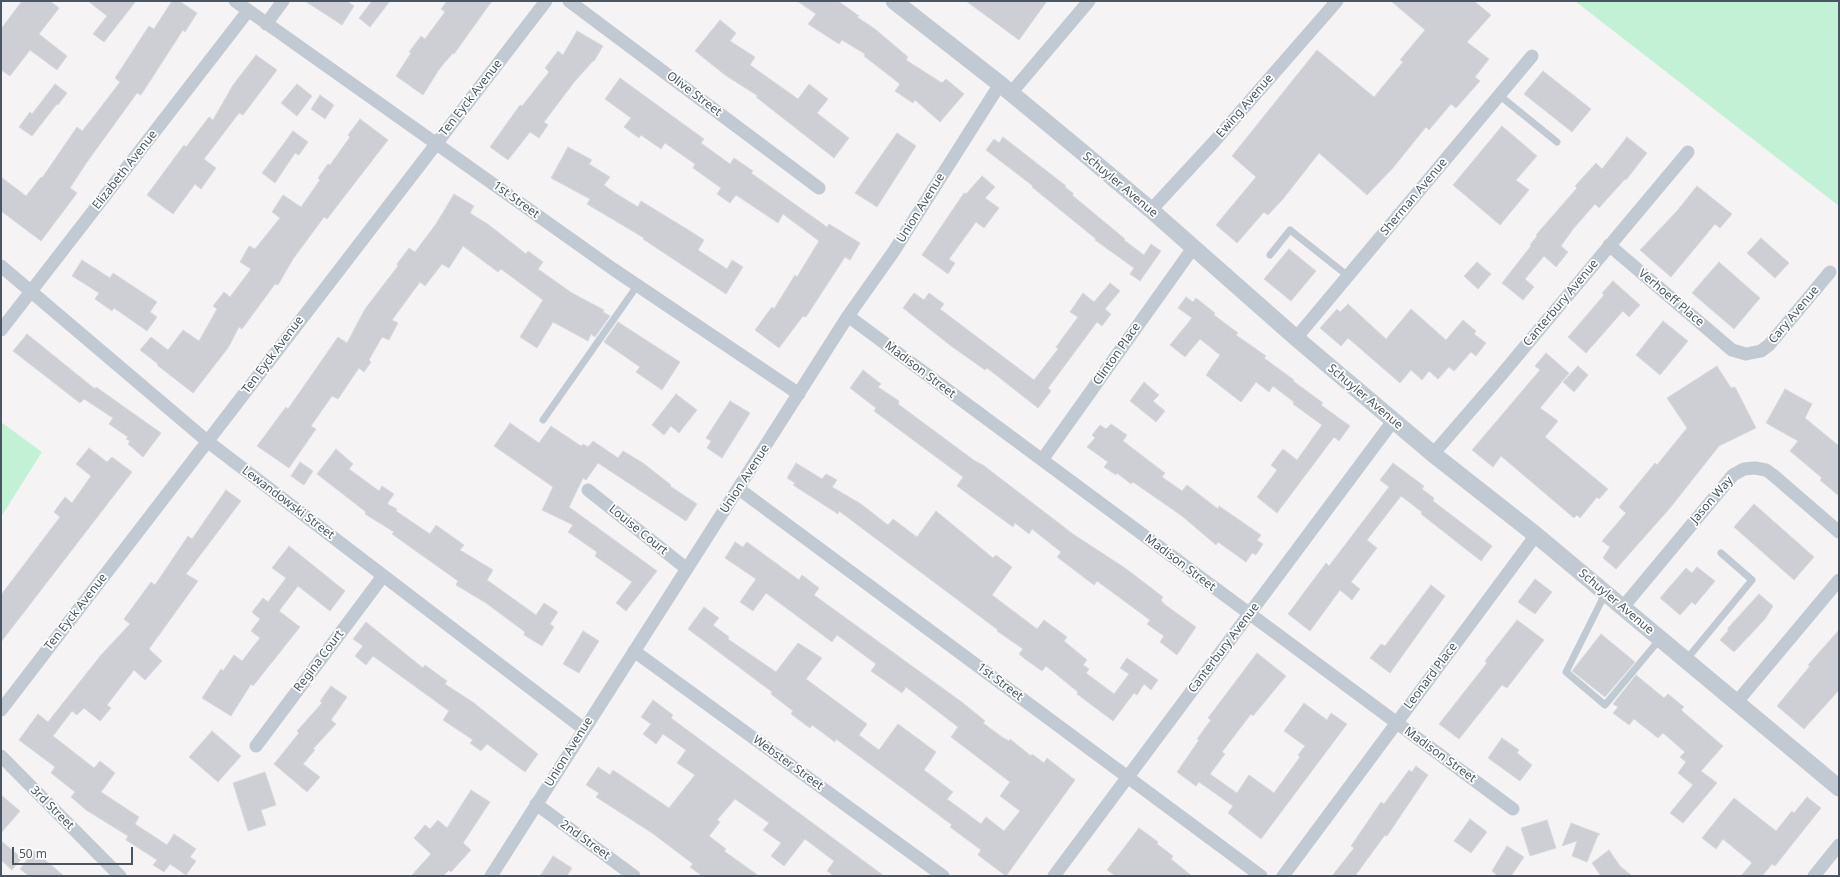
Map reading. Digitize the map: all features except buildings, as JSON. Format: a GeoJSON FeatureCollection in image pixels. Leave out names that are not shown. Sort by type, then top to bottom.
{"type":"FeatureCollection","features":[{"type":"Feature","properties":{"kind":"street","name":"1st Street"},"geometry":{"type":"LineString","coordinates":[[236,1],[266,24],[637,286],[799,394]]}},
{"type":"Feature","properties":{"kind":"street"},"geometry":{"type":"LineString","coordinates":[[266,24],[283,1]]}},
{"type":"Feature","properties":{"kind":"street","name":"Ten Eyck Avenue"},"geometry":{"type":"LineString","coordinates":[[1,710],[546,1]]}},
{"type":"Feature","properties":{"kind":"street","name":"Olive Street"},"geometry":{"type":"LineString","coordinates":[[569,1],[819,188]]}},
{"type":"Feature","properties":{"kind":"street","name":"Schuyler Avenue"},"geometry":{"type":"LineString","coordinates":[[894,1],[1005,88],[1151,210],[1393,421],[1536,535],[1839,788]]}},
{"type":"Feature","properties":{"kind":"street","name":"Union Avenue"},"geometry":{"type":"LineString","coordinates":[[491,876],[848,316],[1005,88],[1089,1]]}},
{"type":"Feature","properties":{"kind":"street","name":"Ewing Avenue"},"geometry":{"type":"LineString","coordinates":[[1151,210],[1213,143],[1336,1]]}},
{"type":"Feature","properties":{"kind":"street","name":"Elizabeth Avenue"},"geometry":{"type":"LineString","coordinates":[[1,330],[248,11]]}},
{"type":"Feature","properties":{"kind":"street","name":"Sherman Avenue"},"geometry":{"type":"LineString","coordinates":[[1296,338],[1532,56]]}},
{"type":"Feature","properties":{"kind":"street","name":"Canterbury Avenue"},"geometry":{"type":"LineString","coordinates":[[1433,454],[1688,152]]}},
{"type":"Feature","properties":{"kind":"street","name":"Verhoeff Place"},"geometry":{"type":"LineString","coordinates":[[1609,245],[1732,350]]}},
{"type":"Feature","properties":{"kind":"street","name":"Clinton Place"},"geometry":{"type":"LineString","coordinates":[[1042,460],[1193,248]]}},
{"type":"Feature","properties":{"kind":"street","name":"Lewandowski Street"},"geometry":{"type":"LineString","coordinates":[[1,266],[207,442],[584,729]]}},
{"type":"Feature","properties":{"kind":"street","name":"Cary Avenue"},"geometry":{"type":"LineString","coordinates":[[1732,350],[1746,354],[1753,354],[1769,345],[1830,272]]}},
{"type":"Feature","properties":{"kind":"street","name":"Madison Street"},"geometry":{"type":"LineString","coordinates":[[848,316],[1512,809]]}},
{"type":"Feature","properties":{"kind":"street","name":"Canterbury Avenue"},"geometry":{"type":"LineString","coordinates":[[1054,876],[1393,421]]}},
{"type":"Feature","properties":{"kind":"street","name":"Jason Way"},"geometry":{"type":"LineString","coordinates":[[1623,607],[1733,475],[1744,469],[1755,468],[1766,470],[1839,532]]}},
{"type":"Feature","properties":{"kind":"street","name":"1st Street"},"geometry":{"type":"LineString","coordinates":[[739,489],[1261,876]]}},
{"type":"Feature","properties":{"kind":"street","name":"Louise Court"},"geometry":{"type":"LineString","coordinates":[[588,490],[687,569]]}},
{"type":"Feature","properties":{"kind":"street","name":"Leonard Place"},"geometry":{"type":"LineString","coordinates":[[1283,876],[1536,535]]}},
{"type":"Feature","properties":{"kind":"street","name":"Regina Court"},"geometry":{"type":"LineString","coordinates":[[256,746],[383,576]]}},
{"type":"Feature","properties":{"kind":"street"},"geometry":{"type":"LineString","coordinates":[[1736,703],[1839,580]]}},
{"type":"Feature","properties":{"kind":"street","name":"Webster Street"},"geometry":{"type":"LineString","coordinates":[[634,650],[943,876]]}},
{"type":"Feature","properties":{"kind":"street","name":"3rd Street"},"geometry":{"type":"LineString","coordinates":[[1,756],[120,876]]}},
{"type":"Feature","properties":{"kind":"street","name":"2nd Street"},"geometry":{"type":"LineString","coordinates":[[536,804],[634,876]]}},
{"type":"Feature","properties":{"kind":"street"},"geometry":{"type":"LineString","coordinates":[[1814,876],[1839,845]]}},
{"type":"Feature","properties":{"kind":"lane"},"geometry":{"type":"LineString","coordinates":[[1499,95],[1557,142]]}},
{"type":"Feature","properties":{"kind":"lane"},"geometry":{"type":"LineString","coordinates":[[1270,255],[1290,230],[1348,276]]}},
{"type":"Feature","properties":{"kind":"lane"},"geometry":{"type":"LineString","coordinates":[[543,420],[637,286]]}},
{"type":"Feature","properties":{"kind":"lane"},"geometry":{"type":"LineString","coordinates":[[1686,660],[1752,580],[1722,553]]}},
{"type":"Feature","properties":{"kind":"lane"},"geometry":{"type":"LineString","coordinates":[[1605,593],[1566,672],[1605,705],[1660,639]]}},
{"type":"Feature","properties":{"kind":"green space"},"geometry":{"type":"Polygon","coordinates":[[[1575,1],[1839,1],[1839,206],[1575,1]]]}},
{"type":"Feature","properties":{"kind":"green space"},"geometry":{"type":"Polygon","coordinates":[[[1,422],[42,452],[1,517],[1,422]]]}}]}
